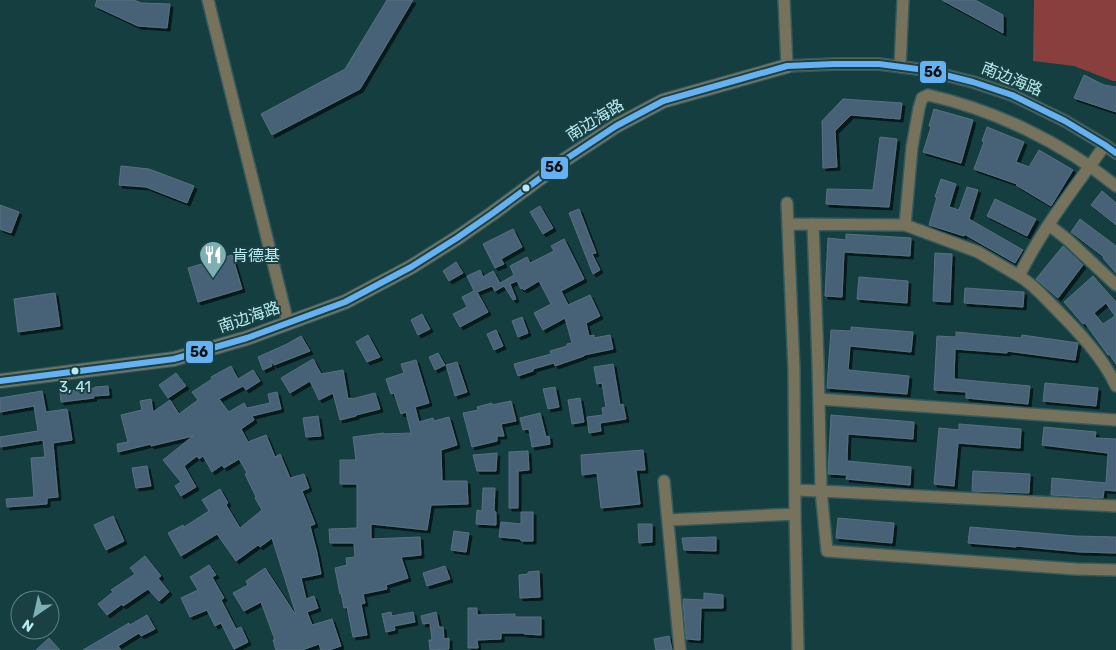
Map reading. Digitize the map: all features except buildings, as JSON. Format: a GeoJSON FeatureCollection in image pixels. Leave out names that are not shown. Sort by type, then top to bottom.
{"type":"FeatureCollection","features":[{"type":"Feature","properties":{"kind":"main road","name":"南边海路"},"geometry":{"type":"LineString","coordinates":[[0,381],[174,359],[247,338],[345,302],[411,267],[464,233],[609,130],[662,101],[787,66]]}},
{"type":"Feature","properties":{"kind":"street"},"geometry":{"type":"LineString","coordinates":[[208,0],[288,323]]}},
{"type":"Feature","properties":{"kind":"street"},"geometry":{"type":"LineString","coordinates":[[784,0],[787,66]]}},
{"type":"Feature","properties":{"kind":"street"},"geometry":{"type":"LineString","coordinates":[[900,67],[903,0]]}},
{"type":"Feature","properties":{"kind":"street","name":"南边海路"},"geometry":{"type":"LineString","coordinates":[[787,66],[879,64],[924,70],[973,82],[1012,95],[1065,121],[1105,145],[1116,154]]}},
{"type":"Feature","properties":{"kind":"street"},"geometry":{"type":"LineString","coordinates":[[906,225],[912,147],[922,98],[928,95],[943,98],[998,117],[1053,142],[1090,166],[1116,186]]}},
{"type":"Feature","properties":{"kind":"street"},"geometry":{"type":"LineString","coordinates":[[1020,276],[1049,225],[1105,145]]}},
{"type":"Feature","properties":{"kind":"street"},"geometry":{"type":"LineString","coordinates":[[787,203],[794,370],[798,650]]}},
{"type":"Feature","properties":{"kind":"street"},"geometry":{"type":"LineString","coordinates":[[788,224],[906,225],[978,252],[1020,276],[1037,289],[1080,333],[1114,380],[1116,386]]}},
{"type":"Feature","properties":{"kind":"street"},"geometry":{"type":"LineString","coordinates":[[813,224],[821,490],[827,551],[1030,566],[1116,570]]}},
{"type":"Feature","properties":{"kind":"street"},"geometry":{"type":"LineString","coordinates":[[1049,225],[1068,240],[1116,285]]}},
{"type":"Feature","properties":{"kind":"street"},"geometry":{"type":"LineString","coordinates":[[819,399],[1116,420]]}},
{"type":"Feature","properties":{"kind":"street"},"geometry":{"type":"LineString","coordinates":[[664,481],[680,650]]}},
{"type":"Feature","properties":{"kind":"street"},"geometry":{"type":"LineString","coordinates":[[795,490],[1116,506]]}},
{"type":"Feature","properties":{"kind":"street"},"geometry":{"type":"LineString","coordinates":[[668,520],[795,514]]}},
{"type":"Feature","properties":{"kind":"shaded area"},"geometry":{"type":"Polygon","coordinates":[[[1034,0],[1116,0],[1116,81],[1074,66],[1033,61],[1034,0]]]}},
{"type":"Feature","properties":{"kind":"transit line","name":"56"},"geometry":{"type":"LineString","coordinates":[[0,381],[174,359],[247,338],[345,302],[411,267],[457,238],[566,159],[616,126],[663,101],[787,66],[879,64],[925,70],[973,82],[1012,95],[1065,121],[1116,153]]}},
{"type":"Feature","properties":{"kind":"place","name":"肯德基"},"geometry":{"type":"Point","coordinates":[213,279]}},
{"type":"Feature","properties":{"kind":"place","name":"3, 41"},"geometry":{"type":"Point","coordinates":[75,371]}}]}
